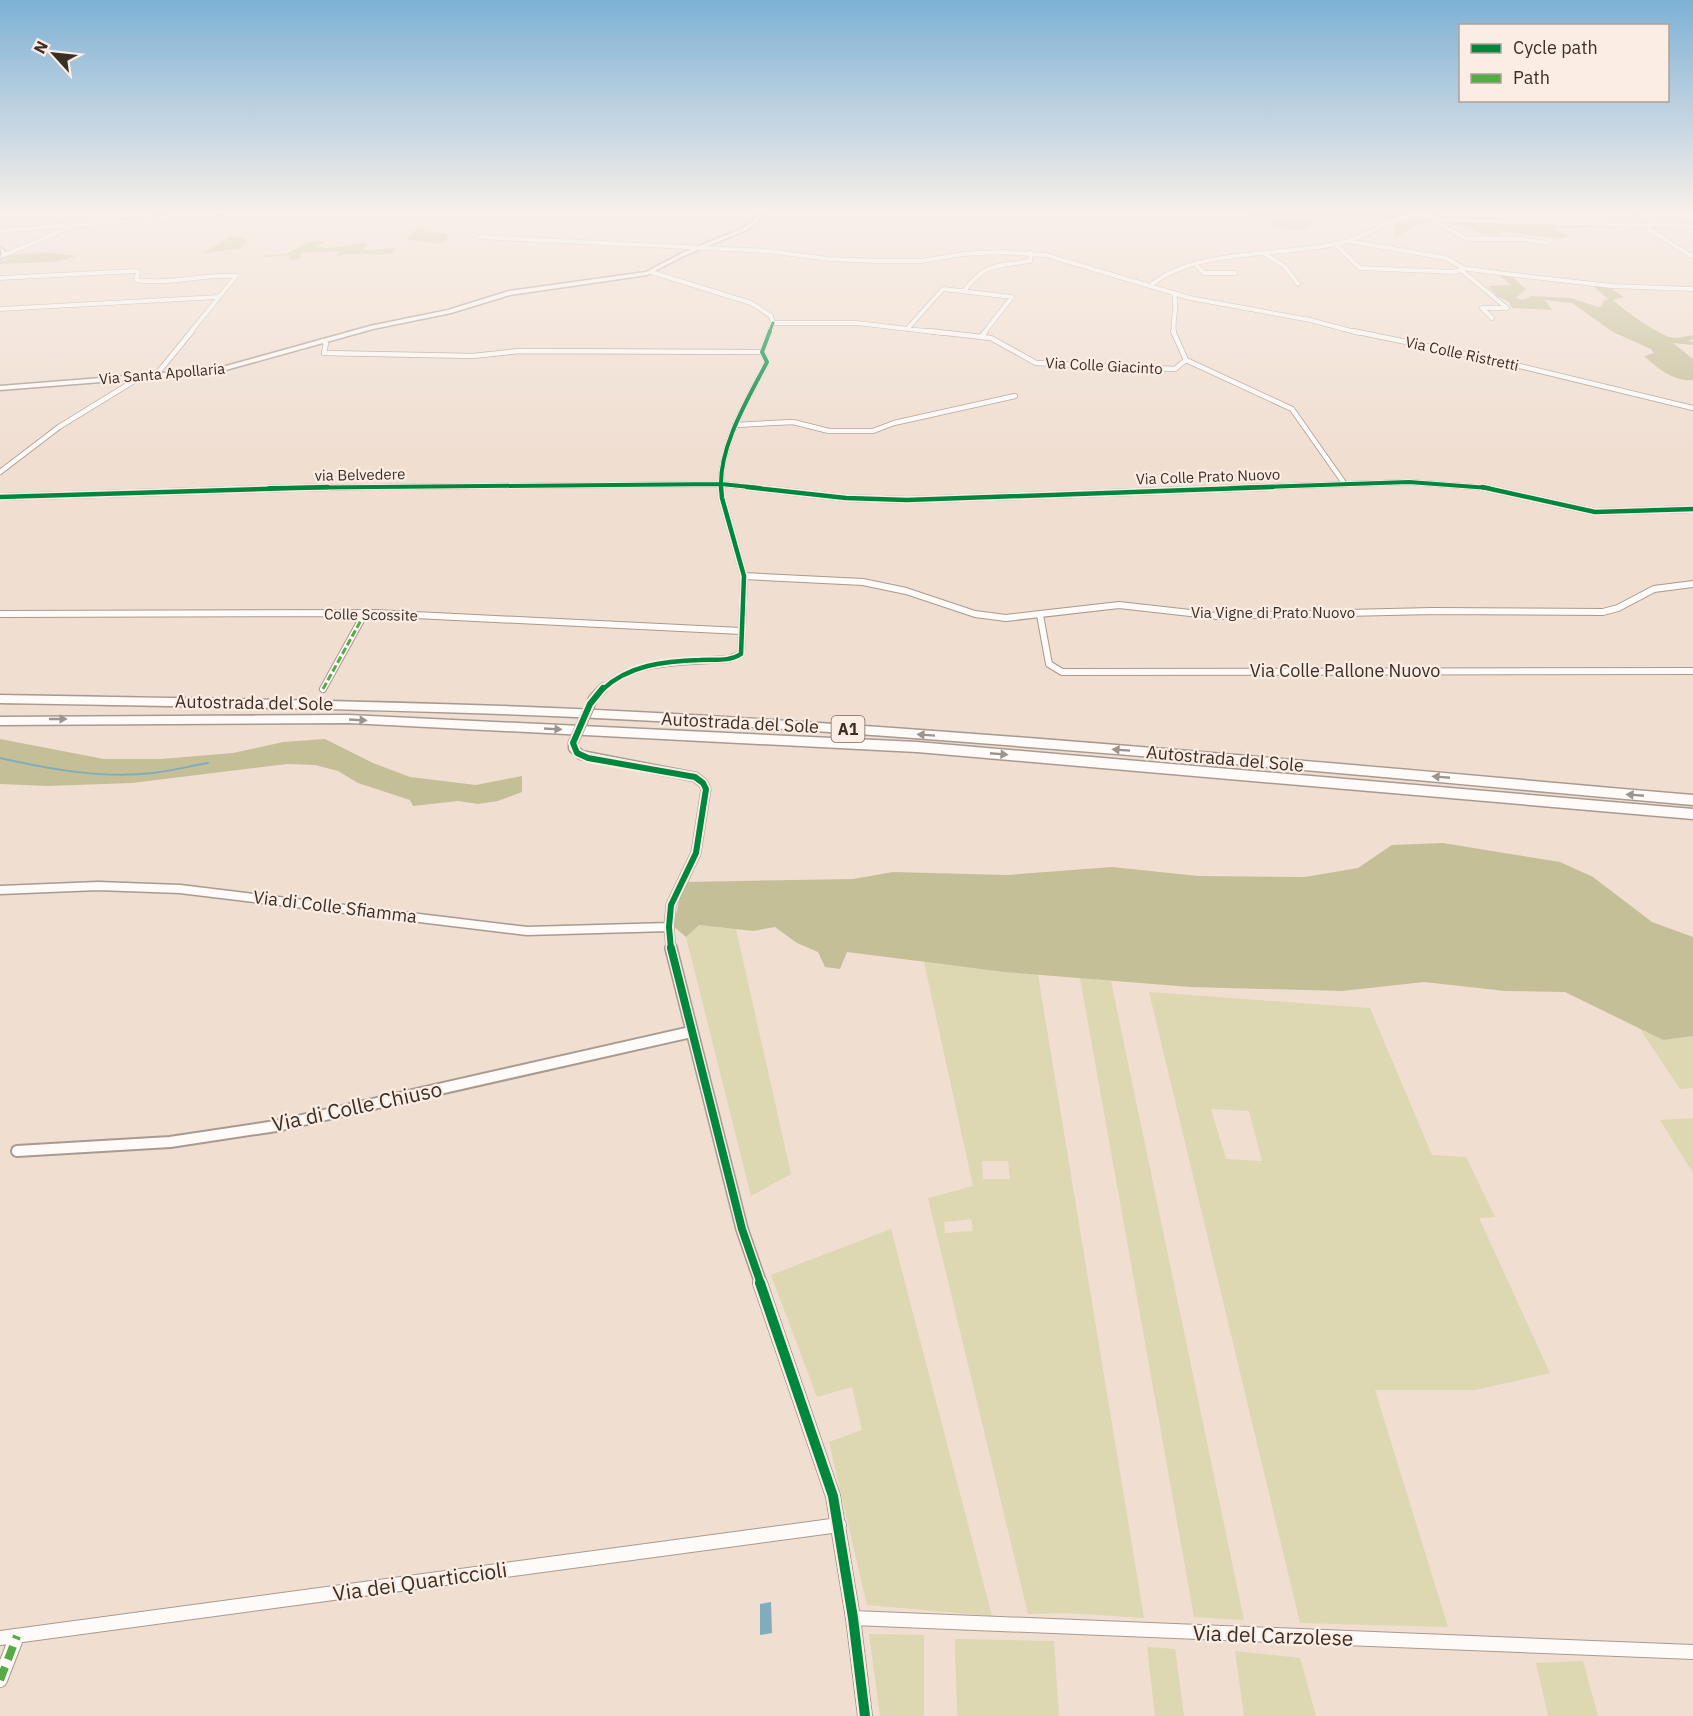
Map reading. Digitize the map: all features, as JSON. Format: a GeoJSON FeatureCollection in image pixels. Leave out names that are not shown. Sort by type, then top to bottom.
{"type":"FeatureCollection","features":[{"type":"Feature","properties":{"kind":"highway","name":"Autostrada del Sole"},"geometry":{"type":"LineString","coordinates":[[0,699],[394,706],[804,726],[1125,750],[1693,800]]}},
{"type":"Feature","properties":{"kind":"highway","name":"Autostrada del Sole"},"geometry":{"type":"LineString","coordinates":[[0,721],[349,719],[917,747],[1693,814]]}},
{"type":"Feature","properties":{"kind":"street"},"geometry":{"type":"LineString","coordinates":[[156,375],[224,291]]}},
{"type":"Feature","properties":{"kind":"street","name":"Via Santa Apollaria"},"geometry":{"type":"LineString","coordinates":[[0,388],[220,370],[382,324],[449,312],[522,291]]}},
{"type":"Feature","properties":{"kind":"street"},"geometry":{"type":"LineString","coordinates":[[713,291],[751,303],[771,316],[773,323],[762,352],[767,362],[735,425],[723,466],[721,484],[725,510],[744,576],[741,653],[738,657],[631,669],[610,681],[593,699],[573,742],[575,752],[588,758],[695,777],[703,783],[706,795],[696,853],[675,893],[669,927],[672,954],[742,1229],[811,1428],[832,1496],[839,1525],[853,1618],[865,1716]]}},
{"type":"Feature","properties":{"kind":"street"},"geometry":{"type":"LineString","coordinates":[[907,329],[941,291]]}},
{"type":"Feature","properties":{"kind":"street"},"geometry":{"type":"LineString","coordinates":[[965,291],[1012,297],[981,337]]}},
{"type":"Feature","properties":{"kind":"street","name":"Via Colle Ristretti"},"geometry":{"type":"LineString","coordinates":[[1165,291],[1499,361],[1693,408]]}},
{"type":"Feature","properties":{"kind":"street"},"geometry":{"type":"LineString","coordinates":[[1487,291],[1507,308],[1482,308],[1492,318]]}},
{"type":"Feature","properties":{"kind":"street","name":"Via Colle Giacinto"},"geometry":{"type":"LineString","coordinates":[[1174,294],[1178,307],[1173,327],[1180,351],[1186,360],[1292,409],[1344,483]]}},
{"type":"Feature","properties":{"kind":"street"},"geometry":{"type":"LineString","coordinates":[[0,309],[219,297]]}},
{"type":"Feature","properties":{"kind":"street","name":"Via Colle Giacinto"},"geometry":{"type":"LineString","coordinates":[[773,323],[856,323],[981,337],[998,340],[1029,360],[1041,364],[1175,369],[1180,368],[1186,360]]}},
{"type":"Feature","properties":{"kind":"street"},"geometry":{"type":"LineString","coordinates":[[323,341],[326,343],[324,353],[362,356],[468,356],[519,351],[762,352]]}},
{"type":"Feature","properties":{"kind":"street"},"geometry":{"type":"LineString","coordinates":[[0,472],[59,427],[142,376]]}},
{"type":"Feature","properties":{"kind":"street"},"geometry":{"type":"LineString","coordinates":[[735,425],[797,422],[830,431],[873,431],[894,423],[1015,396]]}},
{"type":"Feature","properties":{"kind":"street","name":"Via Colle Prato Nuovo"},"geometry":{"type":"LineString","coordinates":[[721,484],[846,498],[902,500],[1409,482],[1478,486],[1603,513],[1693,509]]}},
{"type":"Feature","properties":{"kind":"street","name":"via Belvedere"},"geometry":{"type":"LineString","coordinates":[[0,497],[312,487],[721,484]]}},
{"type":"Feature","properties":{"kind":"street","name":"Via Vigne di Prato Nuovo"},"geometry":{"type":"LineString","coordinates":[[744,576],[848,580],[906,591],[983,615],[1013,618],[1119,605],[1217,616],[1432,610],[1596,613],[1617,610],[1634,598],[1659,587],[1693,584]]}},
{"type":"Feature","properties":{"kind":"street"},"geometry":{"type":"LineString","coordinates":[[323,689],[365,613]]}},
{"type":"Feature","properties":{"kind":"street","name":"Colle Scossite"},"geometry":{"type":"LineString","coordinates":[[0,614],[365,613],[741,631]]}},
{"type":"Feature","properties":{"kind":"street","name":"Via Colle Pallone Nuovo"},"geometry":{"type":"LineString","coordinates":[[1040,615],[1049,664],[1060,672],[1693,672]]}},
{"type":"Feature","properties":{"kind":"street","name":"Via di Colle Sfiamma"},"geometry":{"type":"LineString","coordinates":[[0,890],[98,886],[180,889],[527,931],[669,927]]}},
{"type":"Feature","properties":{"kind":"street","name":"Via di Colle Chiuso"},"geometry":{"type":"LineString","coordinates":[[17,1151],[170,1142],[276,1126],[692,1032]]}},
{"type":"Feature","properties":{"kind":"street","name":"Via dei Quarticcioli"},"geometry":{"type":"LineString","coordinates":[[0,1638],[839,1525]]}},
{"type":"Feature","properties":{"kind":"street","name":"Via del Carzolese"},"geometry":{"type":"LineString","coordinates":[[853,1618],[1693,1652]]}},
{"type":"Feature","properties":{"kind":"street"},"geometry":{"type":"LineString","coordinates":[[0,1680],[17,1636]]}},
{"type":"Feature","properties":{"kind":"shaded area"},"geometry":{"type":"Polygon","coordinates":[[[1493,291],[1524,291],[1516,298],[1523,300],[1531,296],[1571,298],[1598,307],[1608,299],[1599,291],[1615,291],[1624,297],[1613,300],[1651,328],[1674,338],[1693,335],[1693,339],[1688,341],[1693,342],[1693,345],[1673,343],[1693,359],[1693,380],[1679,379],[1666,373],[1644,356],[1654,353],[1651,349],[1613,332],[1572,303],[1545,300],[1552,310],[1512,308],[1509,302],[1493,291]]]}},
{"type":"Feature","properties":{"kind":"shaded area"},"geometry":{"type":"Polygon","coordinates":[[[0,739],[104,759],[161,759],[233,753],[283,742],[325,739],[373,763],[410,777],[476,785],[522,776],[522,792],[498,801],[478,804],[458,801],[413,806],[410,800],[358,783],[338,771],[315,765],[287,764],[132,783],[47,786],[0,784],[0,739]]]}},
{"type":"Feature","properties":{"kind":"shaded area"},"geometry":{"type":"Polygon","coordinates":[[[1443,843],[1560,862],[1593,877],[1652,922],[1693,937],[1693,1036],[1663,1040],[1565,992],[1505,991],[1424,982],[1342,991],[1190,987],[1005,972],[847,952],[840,969],[825,967],[818,952],[797,943],[775,927],[753,931],[699,925],[686,937],[673,926],[684,882],[853,879],[893,872],[1007,875],[1112,867],[1198,876],[1305,877],[1358,868],[1392,845],[1443,843]]]}},
{"type":"Feature","properties":{"kind":"shaded area"},"geometry":{"type":"Polygon","coordinates":[[[698,925],[736,929],[791,1174],[751,1196],[686,937],[698,925]]]}},
{"type":"Feature","properties":{"kind":"shaded area"},"geometry":{"type":"Polygon","coordinates":[[[924,962],[1038,975],[1144,1618],[1066,1613],[1028,1614],[928,1198],[973,1186],[924,962]],[[982,1161],[983,1179],[1010,1179],[1008,1161],[982,1161]],[[971,1219],[944,1222],[945,1233],[973,1231],[971,1219]]]}},
{"type":"Feature","properties":{"kind":"shaded area"},"geometry":{"type":"Polygon","coordinates":[[[1080,978],[1111,981],[1244,1620],[1194,1617],[1080,978]]]}},
{"type":"Feature","properties":{"kind":"shaded area"},"geometry":{"type":"Polygon","coordinates":[[[1149,992],[1370,1008],[1432,1155],[1466,1157],[1495,1217],[1479,1218],[1550,1373],[1475,1390],[1375,1390],[1448,1627],[1300,1623],[1149,992]],[[1211,1109],[1226,1159],[1262,1161],[1249,1111],[1211,1109]]]}},
{"type":"Feature","properties":{"kind":"shaded area"},"geometry":{"type":"Polygon","coordinates":[[[1640,1029],[1663,1040],[1693,1036],[1693,1088],[1680,1089],[1640,1029]]]}},
{"type":"Feature","properties":{"kind":"shaded area"},"geometry":{"type":"Polygon","coordinates":[[[1693,1118],[1693,1173],[1660,1120],[1693,1118]]]}},
{"type":"Feature","properties":{"kind":"shaded area"},"geometry":{"type":"Polygon","coordinates":[[[891,1229],[992,1616],[867,1605],[829,1442],[862,1430],[852,1387],[817,1397],[771,1275],[891,1229]]]}},
{"type":"Feature","properties":{"kind":"shaded area"},"geometry":{"type":"Polygon","coordinates":[[[869,1634],[924,1635],[924,1716],[880,1716],[869,1634]]]}},
{"type":"Feature","properties":{"kind":"shaded area"},"geometry":{"type":"Polygon","coordinates":[[[955,1639],[1054,1641],[1059,1716],[957,1716],[955,1639]]]}},
{"type":"Feature","properties":{"kind":"shaded area"},"geometry":{"type":"Polygon","coordinates":[[[1147,1647],[1175,1649],[1184,1716],[1155,1716],[1147,1647]]]}},
{"type":"Feature","properties":{"kind":"shaded area"},"geometry":{"type":"Polygon","coordinates":[[[1235,1651],[1300,1658],[1316,1716],[1244,1716],[1235,1651]]]}},
{"type":"Feature","properties":{"kind":"shaded area"},"geometry":{"type":"Polygon","coordinates":[[[1583,1661],[1598,1716],[1548,1716],[1536,1663],[1583,1661]]]}},
{"type":"Feature","properties":{"kind":"water"},"geometry":{"type":"Polygon","coordinates":[[[771,1602],[772,1633],[760,1635],[760,1604],[771,1602]]]}},
{"type":"Feature","properties":{"kind":"waterway"},"geometry":{"type":"LineString","coordinates":[[0,758],[56,769],[114,775],[153,773],[208,763]]}},
{"type":"Feature","properties":{"kind":"marked path"},"geometry":{"type":"LineString","coordinates":[[323,689],[365,613]]}},
{"type":"Feature","properties":{"kind":"marked path"},"geometry":{"type":"LineString","coordinates":[[0,1680],[17,1636]]}},
{"type":"Feature","properties":{"kind":"cycle path"},"geometry":{"type":"LineString","coordinates":[[773,323],[762,352],[767,362],[735,425],[723,467],[721,484],[722,498],[744,576],[741,654],[733,659],[661,663],[625,673],[610,681],[594,698],[573,743],[574,749],[582,756],[695,777],[703,783],[706,789],[696,853],[671,905],[669,927],[672,954],[742,1229],[833,1496],[853,1618],[865,1716]]}},
{"type":"Feature","properties":{"kind":"cycle path"},"geometry":{"type":"LineString","coordinates":[[0,497],[312,487],[721,484],[846,498],[907,500],[1409,482],[1478,486],[1595,512],[1693,509]]}}]}
